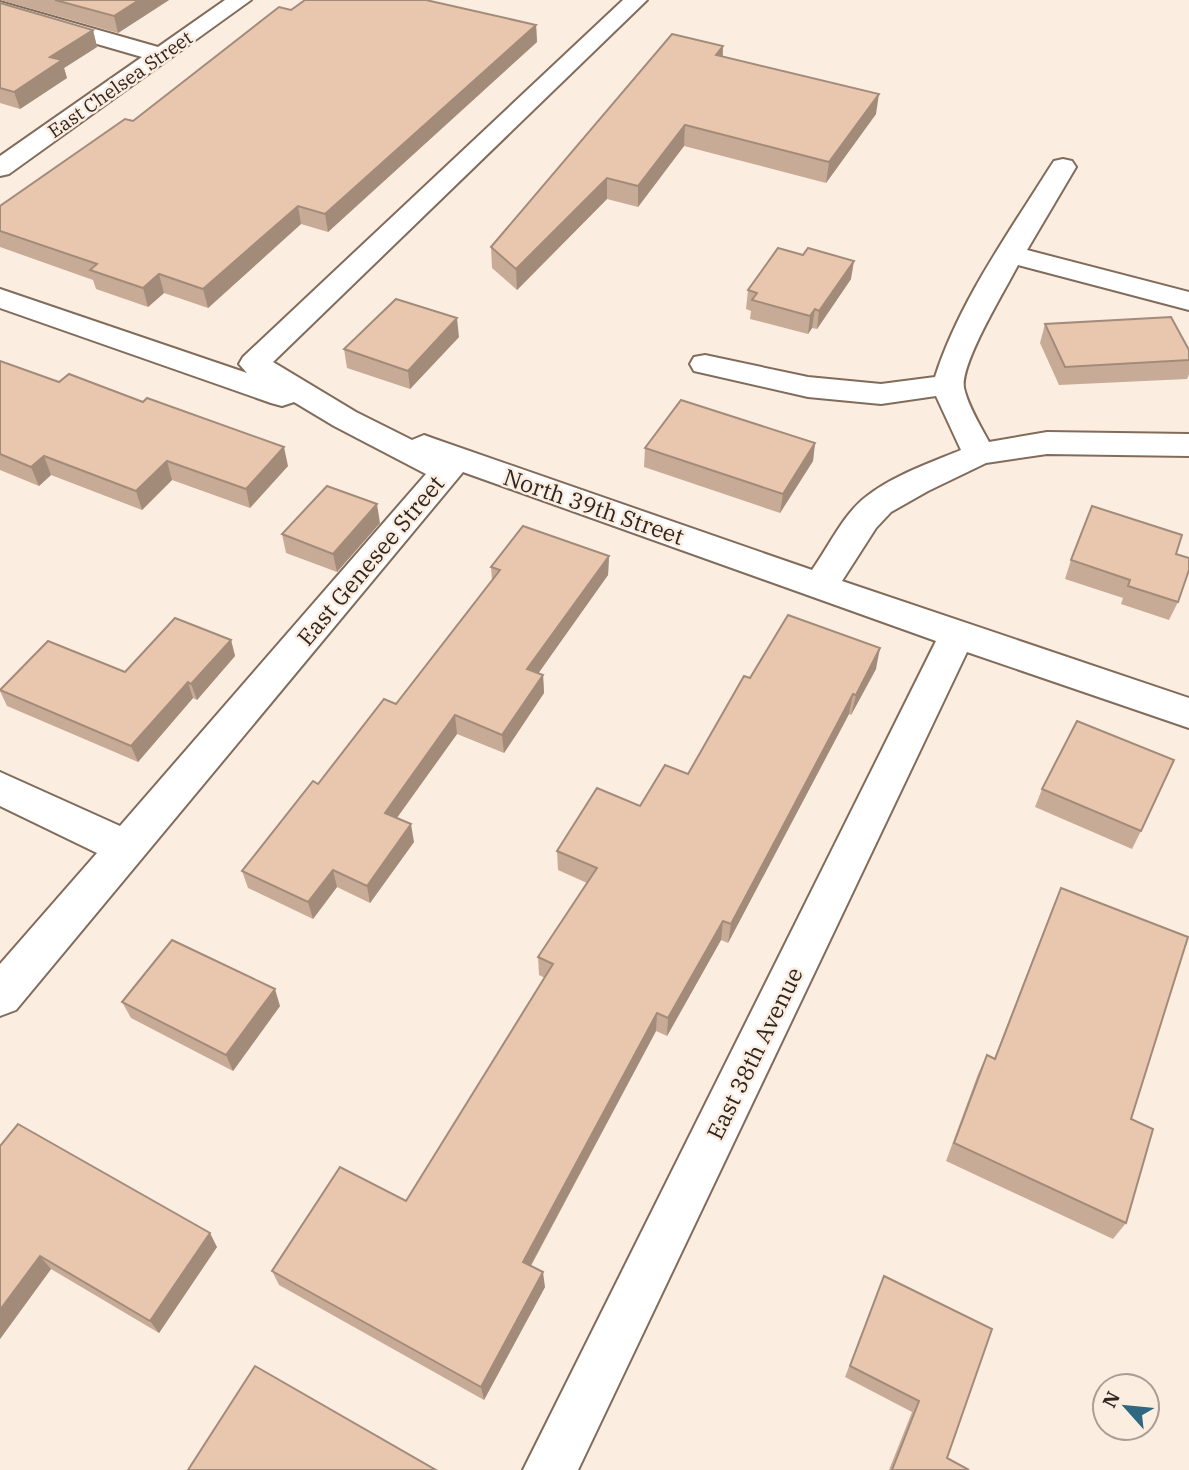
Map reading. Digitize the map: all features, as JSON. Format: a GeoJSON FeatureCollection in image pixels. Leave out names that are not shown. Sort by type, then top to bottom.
{"type":"FeatureCollection","features":[{"type":"Feature","properties":{"kind":"street","name":"East Chelsea Street"},"geometry":{"type":"LineString","coordinates":[[0,168],[240,0]]}},
{"type":"Feature","properties":{"kind":"street","name":"East Genesee Street"},"geometry":{"type":"LineString","coordinates":[[0,996],[447,471],[345,419],[254,364],[636,0]]}},
{"type":"Feature","properties":{"kind":"street"},"geometry":{"type":"LineString","coordinates":[[0,9],[161,55]]}},
{"type":"Feature","properties":{"kind":"street"},"geometry":{"type":"LineString","coordinates":[[979,454],[948,386],[960,346],[1010,254],[1063,167]]}},
{"type":"Feature","properties":{"kind":"street"},"geometry":{"type":"LineString","coordinates":[[1010,254],[1189,301]]}},
{"type":"Feature","properties":{"kind":"street","name":"North 39th Street"},"geometry":{"type":"LineString","coordinates":[[0,298],[957,635],[1189,713]]}},
{"type":"Feature","properties":{"kind":"street"},"geometry":{"type":"LineString","coordinates":[[705,364],[808,387],[881,394],[948,386]]}},
{"type":"Feature","properties":{"kind":"street"},"geometry":{"type":"LineString","coordinates":[[821,585],[864,520],[879,504],[916,483],[979,454],[1047,443],[1189,445]]}},
{"type":"Feature","properties":{"kind":"street","name":"East 38th Avenue"},"geometry":{"type":"LineString","coordinates":[[551,1470],[957,635]]}},
{"type":"Feature","properties":{"kind":"street"},"geometry":{"type":"LineString","coordinates":[[0,788],[127,848]]}},
{"type":"Feature","properties":{"kind":"building"},"geometry":{"type":"Polygon","coordinates":[[[55,0],[139,0],[114,16],[55,0]]]}},
{"type":"Feature","properties":{"kind":"building"},"geometry":{"type":"Polygon","coordinates":[[[305,0],[426,0],[536,25],[325,214],[298,206],[203,289],[159,274],[143,288],[90,270],[97,264],[0,231],[0,206],[125,119],[133,121],[279,7],[291,10],[305,0]]]}},
{"type":"Feature","properties":{"kind":"building"},"geometry":{"type":"Polygon","coordinates":[[[0,3],[93,30],[50,57],[62,60],[14,92],[0,88],[0,3]]]}},
{"type":"Feature","properties":{"kind":"building"},"geometry":{"type":"Polygon","coordinates":[[[672,34],[723,46],[716,55],[879,94],[829,162],[685,125],[638,186],[607,178],[516,269],[491,247],[672,34]]]}},
{"type":"Feature","properties":{"kind":"building"},"geometry":{"type":"Polygon","coordinates":[[[778,248],[803,255],[808,248],[854,261],[819,311],[815,309],[810,316],[752,300],[757,293],[748,290],[778,248]]]}},
{"type":"Feature","properties":{"kind":"building"},"geometry":{"type":"Polygon","coordinates":[[[396,299],[457,318],[408,371],[344,349],[396,299]]]}},
{"type":"Feature","properties":{"kind":"building"},"geometry":{"type":"Polygon","coordinates":[[[1171,317],[1189,350],[1189,360],[1065,367],[1045,324],[1171,317]]]}},
{"type":"Feature","properties":{"kind":"building"},"geometry":{"type":"Polygon","coordinates":[[[0,361],[59,382],[69,374],[143,402],[147,398],[284,447],[246,489],[167,461],[136,491],[44,456],[31,467],[0,454],[0,361]]]}},
{"type":"Feature","properties":{"kind":"building"},"geometry":{"type":"Polygon","coordinates":[[[681,400],[815,443],[783,494],[645,448],[681,400]]]}},
{"type":"Feature","properties":{"kind":"building"},"geometry":{"type":"Polygon","coordinates":[[[327,486],[377,504],[333,554],[282,534],[327,486]]]}},
{"type":"Feature","properties":{"kind":"building"},"geometry":{"type":"Polygon","coordinates":[[[1092,506],[1182,535],[1176,554],[1189,558],[1189,570],[1178,602],[1128,586],[1130,580],[1071,560],[1092,506]]]}},
{"type":"Feature","properties":{"kind":"building"},"geometry":{"type":"Polygon","coordinates":[[[523,526],[609,556],[527,669],[543,675],[502,735],[455,715],[385,813],[411,824],[367,886],[333,870],[308,902],[242,871],[313,781],[318,784],[384,699],[396,704],[500,570],[491,567],[523,526]]]}},
{"type":"Feature","properties":{"kind":"building"},"geometry":{"type":"Polygon","coordinates":[[[788,615],[880,648],[731,924],[723,921],[668,1018],[657,1013],[523,1262],[543,1272],[481,1387],[272,1271],[340,1167],[406,1201],[553,964],[538,957],[597,868],[557,851],[597,788],[640,806],[665,765],[688,774],[744,676],[750,678],[788,615]]]}},
{"type":"Feature","properties":{"kind":"building"},"geometry":{"type":"Polygon","coordinates":[[[175,618],[231,640],[191,684],[188,682],[131,746],[0,690],[48,641],[125,672],[175,618]]]}},
{"type":"Feature","properties":{"kind":"building"},"geometry":{"type":"Polygon","coordinates":[[[1077,721],[1174,760],[1141,831],[1042,789],[1077,721]]]}},
{"type":"Feature","properties":{"kind":"building"},"geometry":{"type":"Polygon","coordinates":[[[1061,888],[1188,937],[1131,1119],[1153,1129],[1126,1223],[954,1143],[987,1055],[995,1059],[1061,888]]]}},
{"type":"Feature","properties":{"kind":"building"},"geometry":{"type":"Polygon","coordinates":[[[172,940],[275,989],[226,1055],[122,1002],[172,940]]]}},
{"type":"Feature","properties":{"kind":"building"},"geometry":{"type":"Polygon","coordinates":[[[18,1124],[210,1233],[150,1321],[40,1256],[0,1310],[0,1146],[18,1124]]]}},
{"type":"Feature","properties":{"kind":"building"},"geometry":{"type":"Polygon","coordinates":[[[884,1276],[992,1329],[947,1458],[969,1470],[892,1470],[919,1401],[850,1366],[884,1276]]]}},
{"type":"Feature","properties":{"kind":"building"},"geometry":{"type":"Polygon","coordinates":[[[255,1366],[436,1470],[188,1470],[255,1366]]]}}]}
